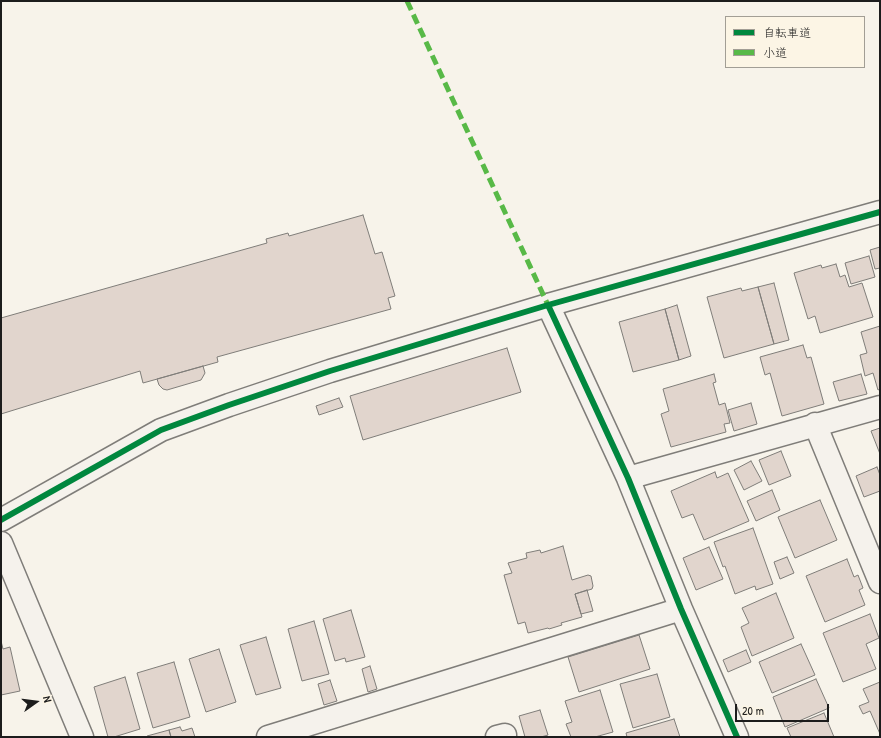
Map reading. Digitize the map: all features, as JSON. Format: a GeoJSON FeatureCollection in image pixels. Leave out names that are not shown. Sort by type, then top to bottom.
{"type":"FeatureCollection","features":[{"type":"Feature","properties":{"kind":"street"},"geometry":{"type":"LineString","coordinates":[[1,520],[161,430],[330,371],[548,305],[880,212]]}},
{"type":"Feature","properties":{"kind":"street"},"geometry":{"type":"LineString","coordinates":[[548,305],[628,478],[681,609],[737,737]]}},
{"type":"Feature","properties":{"kind":"street"},"geometry":{"type":"LineString","coordinates":[[628,478],[815,424],[880,407]]}},
{"type":"Feature","properties":{"kind":"street"},"geometry":{"type":"LineString","coordinates":[[815,424],[880,582]]}},
{"type":"Feature","properties":{"kind":"street"},"geometry":{"type":"LineString","coordinates":[[1,543],[5,568],[82,737]]}},
{"type":"Feature","properties":{"kind":"street"},"geometry":{"type":"LineString","coordinates":[[268,737],[681,609]]}},
{"type":"Feature","properties":{"kind":"building"},"geometry":{"type":"Polygon","coordinates":[[[363,215],[375,254],[382,252],[395,296],[388,298],[391,309],[217,357],[218,362],[143,383],[140,371],[1,414],[1,318],[267,243],[266,239],[288,233],[289,236],[363,215]]]}},
{"type":"Feature","properties":{"kind":"building"},"geometry":{"type":"Polygon","coordinates":[[[880,247],[880,268],[875,269],[870,250],[880,247]]]}},
{"type":"Feature","properties":{"kind":"building"},"geometry":{"type":"Polygon","coordinates":[[[869,256],[875,277],[851,284],[845,263],[869,256]]]}},
{"type":"Feature","properties":{"kind":"building"},"geometry":{"type":"Polygon","coordinates":[[[836,264],[840,277],[845,275],[849,287],[862,283],[873,317],[820,333],[815,316],[808,319],[794,273],[821,265],[822,268],[836,264]]]}},
{"type":"Feature","properties":{"kind":"building"},"geometry":{"type":"Polygon","coordinates":[[[774,283],[789,340],[774,344],[758,287],[774,283]]]}},
{"type":"Feature","properties":{"kind":"building"},"geometry":{"type":"Polygon","coordinates":[[[758,287],[774,344],[724,358],[707,297],[741,288],[742,291],[758,287]]]}},
{"type":"Feature","properties":{"kind":"building"},"geometry":{"type":"Polygon","coordinates":[[[677,305],[691,356],[679,360],[665,309],[677,305]]]}},
{"type":"Feature","properties":{"kind":"building"},"geometry":{"type":"Polygon","coordinates":[[[665,309],[679,360],[633,372],[619,322],[665,309]]]}},
{"type":"Feature","properties":{"kind":"building"},"geometry":{"type":"Polygon","coordinates":[[[880,326],[880,389],[878,390],[873,373],[865,376],[860,355],[867,353],[861,332],[880,326]]]}},
{"type":"Feature","properties":{"kind":"building"},"geometry":{"type":"Polygon","coordinates":[[[803,345],[807,358],[811,357],[824,404],[782,416],[770,373],[765,375],[760,357],[803,345]]]}},
{"type":"Feature","properties":{"kind":"building"},"geometry":{"type":"Polygon","coordinates":[[[507,348],[521,392],[363,440],[350,396],[507,348]]]}},
{"type":"Feature","properties":{"kind":"building"},"geometry":{"type":"Polygon","coordinates":[[[203,366],[205,373],[201,380],[167,390],[163,389],[159,385],[157,379],[203,366]]]}},
{"type":"Feature","properties":{"kind":"building"},"geometry":{"type":"Polygon","coordinates":[[[714,374],[716,382],[713,383],[719,405],[725,403],[730,423],[724,424],[726,432],[671,447],[661,414],[669,411],[663,389],[714,374]]]}},
{"type":"Feature","properties":{"kind":"building"},"geometry":{"type":"Polygon","coordinates":[[[861,374],[867,394],[839,401],[833,382],[861,374]]]}},
{"type":"Feature","properties":{"kind":"building"},"geometry":{"type":"Polygon","coordinates":[[[339,398],[343,407],[319,415],[316,406],[339,398]]]}},
{"type":"Feature","properties":{"kind":"building"},"geometry":{"type":"Polygon","coordinates":[[[751,403],[757,424],[734,431],[728,410],[751,403]]]}},
{"type":"Feature","properties":{"kind":"building"},"geometry":{"type":"Polygon","coordinates":[[[880,428],[880,454],[871,431],[880,428]]]}},
{"type":"Feature","properties":{"kind":"building"},"geometry":{"type":"Polygon","coordinates":[[[781,451],[791,476],[769,485],[759,460],[781,451]]]}},
{"type":"Feature","properties":{"kind":"building"},"geometry":{"type":"Polygon","coordinates":[[[751,461],[762,481],[744,490],[734,470],[751,461]]]}},
{"type":"Feature","properties":{"kind":"building"},"geometry":{"type":"Polygon","coordinates":[[[877,467],[880,475],[880,491],[864,497],[856,476],[877,467]]]}},
{"type":"Feature","properties":{"kind":"building"},"geometry":{"type":"Polygon","coordinates":[[[715,472],[717,478],[728,473],[749,521],[704,540],[693,514],[682,518],[671,491],[715,472]]]}},
{"type":"Feature","properties":{"kind":"building"},"geometry":{"type":"Polygon","coordinates":[[[772,490],[780,510],[756,521],[747,501],[772,490]]]}},
{"type":"Feature","properties":{"kind":"building"},"geometry":{"type":"Polygon","coordinates":[[[820,500],[837,540],[795,558],[778,517],[820,500]]]}},
{"type":"Feature","properties":{"kind":"building"},"geometry":{"type":"Polygon","coordinates":[[[753,528],[773,584],[756,590],[755,586],[735,594],[725,566],[723,567],[714,542],[753,528]]]}},
{"type":"Feature","properties":{"kind":"building"},"geometry":{"type":"Polygon","coordinates":[[[563,546],[572,580],[588,575],[591,576],[593,586],[592,589],[575,594],[582,617],[561,623],[562,625],[549,629],[528,633],[525,622],[518,624],[504,575],[512,573],[508,563],[527,558],[526,553],[540,550],[541,553],[563,546]]]}},
{"type":"Feature","properties":{"kind":"building"},"geometry":{"type":"Polygon","coordinates":[[[709,547],[723,579],[696,590],[683,558],[709,547]]]}},
{"type":"Feature","properties":{"kind":"building"},"geometry":{"type":"Polygon","coordinates":[[[787,557],[794,573],[780,579],[774,562],[787,557]]]}},
{"type":"Feature","properties":{"kind":"building"},"geometry":{"type":"Polygon","coordinates":[[[847,559],[854,577],[858,575],[863,588],[859,590],[865,605],[825,622],[806,576],[847,559]]]}},
{"type":"Feature","properties":{"kind":"building"},"geometry":{"type":"Polygon","coordinates":[[[587,590],[593,611],[581,614],[575,594],[587,590]]]}},
{"type":"Feature","properties":{"kind":"building"},"geometry":{"type":"Polygon","coordinates":[[[776,593],[794,638],[752,656],[741,627],[749,623],[742,608],[776,593]]]}},
{"type":"Feature","properties":{"kind":"building"},"geometry":{"type":"Polygon","coordinates":[[[351,610],[365,657],[346,662],[345,658],[335,661],[323,619],[351,610]]]}},
{"type":"Feature","properties":{"kind":"building"},"geometry":{"type":"Polygon","coordinates":[[[870,614],[879,638],[866,644],[876,669],[843,682],[823,633],[870,614]]]}},
{"type":"Feature","properties":{"kind":"building"},"geometry":{"type":"Polygon","coordinates":[[[314,621],[329,674],[302,681],[288,629],[314,621]]]}},
{"type":"Feature","properties":{"kind":"building"},"geometry":{"type":"Polygon","coordinates":[[[639,635],[650,669],[579,692],[568,657],[639,635]]]}},
{"type":"Feature","properties":{"kind":"building"},"geometry":{"type":"Polygon","coordinates":[[[266,637],[281,688],[256,695],[240,645],[266,637]]]}},
{"type":"Feature","properties":{"kind":"building"},"geometry":{"type":"Polygon","coordinates":[[[1,641],[3,649],[10,647],[20,691],[1,695],[1,641]]]}},
{"type":"Feature","properties":{"kind":"building"},"geometry":{"type":"Polygon","coordinates":[[[801,644],[815,675],[772,693],[759,662],[801,644]]]}},
{"type":"Feature","properties":{"kind":"building"},"geometry":{"type":"Polygon","coordinates":[[[219,649],[236,702],[206,712],[189,659],[219,649]]]}},
{"type":"Feature","properties":{"kind":"building"},"geometry":{"type":"Polygon","coordinates":[[[746,650],[751,662],[728,672],[723,660],[746,650]]]}},
{"type":"Feature","properties":{"kind":"building"},"geometry":{"type":"Polygon","coordinates":[[[174,662],[190,717],[153,728],[137,673],[174,662]]]}},
{"type":"Feature","properties":{"kind":"building"},"geometry":{"type":"Polygon","coordinates":[[[370,666],[377,689],[368,692],[362,669],[370,666]]]}},
{"type":"Feature","properties":{"kind":"building"},"geometry":{"type":"Polygon","coordinates":[[[657,674],[670,717],[633,728],[620,684],[657,674]]]}},
{"type":"Feature","properties":{"kind":"building"},"geometry":{"type":"Polygon","coordinates":[[[125,677],[140,729],[114,737],[108,737],[94,687],[125,677]]]}},
{"type":"Feature","properties":{"kind":"building"},"geometry":{"type":"Polygon","coordinates":[[[816,679],[829,708],[785,727],[773,697],[816,679]]]}},
{"type":"Feature","properties":{"kind":"building"},"geometry":{"type":"Polygon","coordinates":[[[330,680],[337,701],[324,705],[318,684],[330,680]]]}},
{"type":"Feature","properties":{"kind":"building"},"geometry":{"type":"Polygon","coordinates":[[[880,682],[880,734],[870,711],[863,714],[859,706],[869,702],[863,689],[880,682]]]}},
{"type":"Feature","properties":{"kind":"building"},"geometry":{"type":"Polygon","coordinates":[[[600,690],[613,732],[595,737],[571,737],[566,724],[572,722],[565,701],[600,690]]]}},
{"type":"Feature","properties":{"kind":"building"},"geometry":{"type":"Polygon","coordinates":[[[540,710],[548,735],[541,737],[525,737],[519,716],[540,710]]]}},
{"type":"Feature","properties":{"kind":"building"},"geometry":{"type":"Polygon","coordinates":[[[824,713],[834,737],[791,737],[787,728],[824,713]]]}},
{"type":"Feature","properties":{"kind":"building"},"geometry":{"type":"Polygon","coordinates":[[[674,719],[680,737],[627,737],[626,733],[674,719]]]}},
{"type":"Feature","properties":{"kind":"building"},"geometry":{"type":"Polygon","coordinates":[[[180,727],[182,731],[192,728],[195,737],[171,737],[169,730],[180,727]]]}},
{"type":"Feature","properties":{"kind":"building"},"geometry":{"type":"Polygon","coordinates":[[[169,730],[171,737],[147,737],[147,736],[169,730]]]}},
{"type":"Feature","properties":{"kind":"marked path"},"geometry":{"type":"LineString","coordinates":[[407,1],[548,305]]}},
{"type":"Feature","properties":{"kind":"cycle path"},"geometry":{"type":"LineString","coordinates":[[1,520],[161,430],[229,405],[330,371],[548,305],[880,212]]}},
{"type":"Feature","properties":{"kind":"cycle path"},"geometry":{"type":"LineString","coordinates":[[548,305],[628,478],[681,609],[737,737]]}}]}
